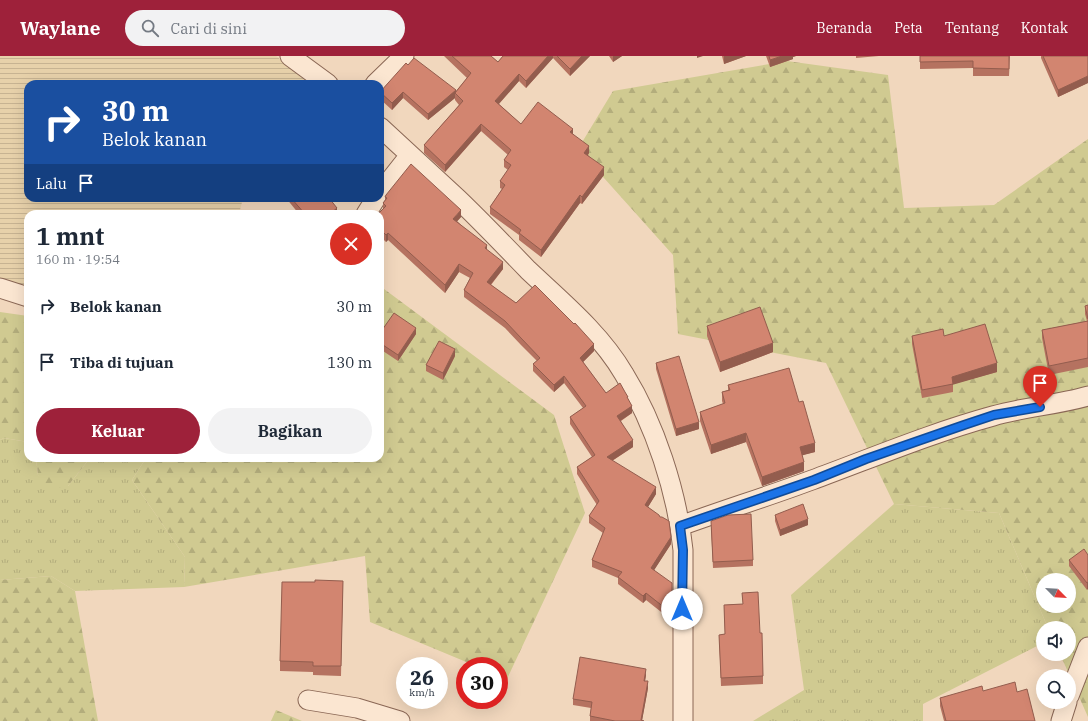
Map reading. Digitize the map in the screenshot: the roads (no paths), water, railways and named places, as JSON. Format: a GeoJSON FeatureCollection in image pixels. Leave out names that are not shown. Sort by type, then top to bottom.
{"type":"FeatureCollection","features":[{"type":"Feature","properties":{"kind":"street"},"geometry":{"type":"LineString","coordinates":[[290,56],[323,80]]}},
{"type":"Feature","properties":{"kind":"street"},"geometry":{"type":"LineString","coordinates":[[379,80],[404,56]]}},
{"type":"Feature","properties":{"kind":"street"},"geometry":{"type":"LineString","coordinates":[[384,131],[459,200],[499,241],[598,336],[624,373],[645,412],[655,435],[680,526],[683,550],[683,721]]}},
{"type":"Feature","properties":{"kind":"street"},"geometry":{"type":"LineString","coordinates":[[384,188],[410,156]]}},
{"type":"Feature","properties":{"kind":"street"},"geometry":{"type":"LineString","coordinates":[[0,288],[24,296]]}},
{"type":"Feature","properties":{"kind":"street"},"geometry":{"type":"LineString","coordinates":[[680,526],[814,480],[920,440],[994,415],[1071,401],[1088,396]]}},
{"type":"Feature","properties":{"kind":"street"},"geometry":{"type":"LineString","coordinates":[[1076,678],[1088,647]]}},
{"type":"Feature","properties":{"kind":"street"},"geometry":{"type":"LineString","coordinates":[[308,700],[357,708],[400,721]]}},
{"type":"Feature","properties":{"kind":"street"},"geometry":{"type":"LineString","coordinates":[[1061,721],[1065,709]]}}]}
